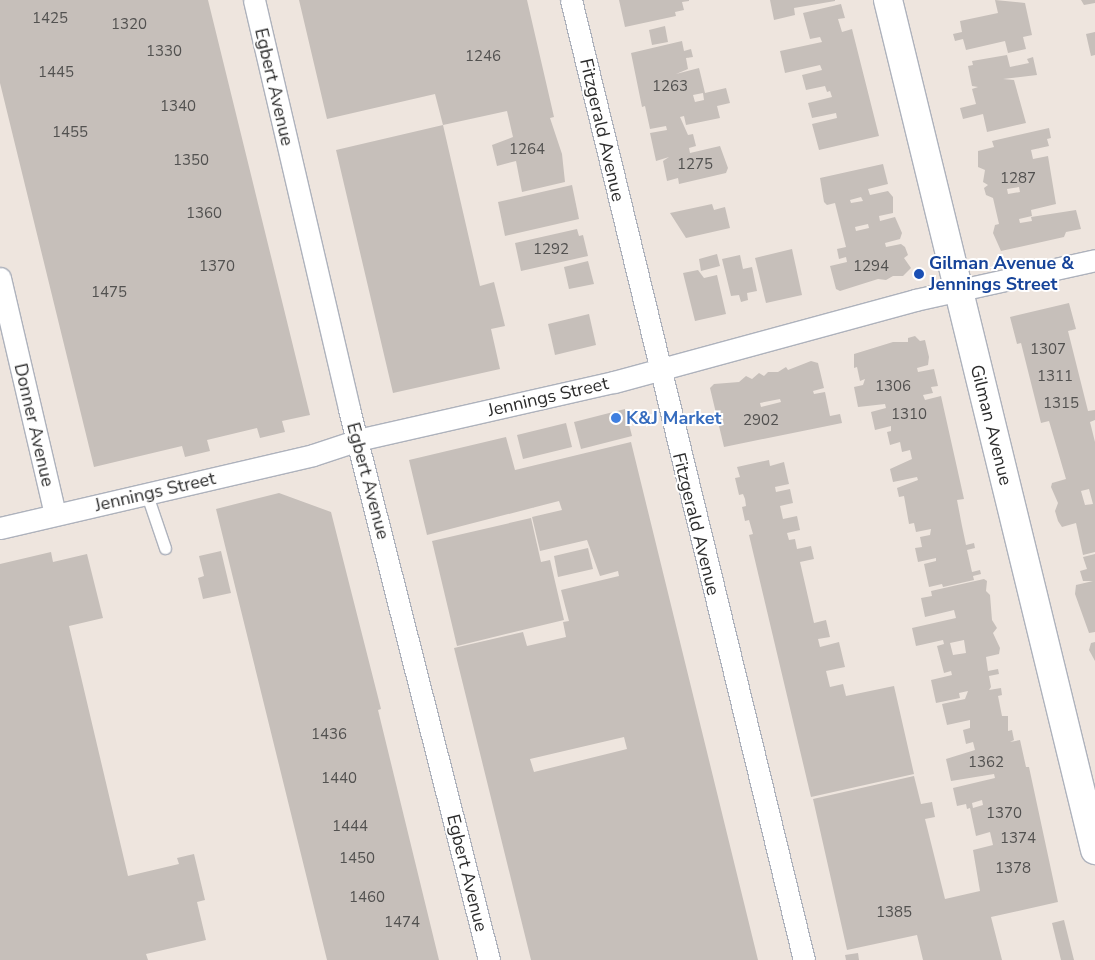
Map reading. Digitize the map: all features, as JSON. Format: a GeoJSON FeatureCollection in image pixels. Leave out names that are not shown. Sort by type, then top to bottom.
{"type":"FeatureCollection","features":[{"type":"Feature","properties":{"kind":"street","name":"Egbert Avenue"},"geometry":{"type":"LineString","coordinates":[[254,0],[358,440],[489,960]]}},
{"type":"Feature","properties":{"kind":"street","name":"Fitzgerald Avenue"},"geometry":{"type":"LineString","coordinates":[[571,0],[658,370],[804,960]]}},
{"type":"Feature","properties":{"kind":"street","name":"Gilman Avenue"},"geometry":{"type":"LineString","coordinates":[[888,0],[957,290],[1095,850]]}},
{"type":"Feature","properties":{"kind":"street","name":"Jennings Street"},"geometry":{"type":"LineString","coordinates":[[0,528],[55,514],[147,495],[313,455],[358,440],[658,370],[957,290],[1095,260]]}},
{"type":"Feature","properties":{"kind":"street","name":"Donner Avenue"},"geometry":{"type":"LineString","coordinates":[[0,278],[55,514]]}},
{"type":"Feature","properties":{"kind":"lane"},"geometry":{"type":"LineString","coordinates":[[147,495],[165,548]]}},
{"type":"Feature","properties":{"kind":"building"},"geometry":{"type":"Polygon","coordinates":[[[0,0],[208,0],[310,415],[282,421],[285,432],[260,438],[257,428],[207,440],[210,451],[185,457],[182,446],[94,467],[0,83],[0,0]]]}},
{"type":"Feature","properties":{"kind":"building"},"geometry":{"type":"Polygon","coordinates":[[[299,0],[527,0],[554,117],[550,118],[562,154],[565,182],[522,192],[516,161],[497,166],[492,145],[513,137],[507,111],[443,125],[435,94],[327,119],[299,0]]]}},
{"type":"Feature","properties":{"kind":"building"},"geometry":{"type":"Polygon","coordinates":[[[619,0],[689,1],[682,2],[684,10],[675,12],[676,16],[625,27],[619,0]]]}},
{"type":"Feature","properties":{"kind":"building"},"geometry":{"type":"Polygon","coordinates":[[[770,0],[835,1],[794,8],[795,15],[774,20],[770,0]]]}},
{"type":"Feature","properties":{"kind":"building"},"geometry":{"type":"Polygon","coordinates":[[[995,0],[1025,3],[1032,35],[1023,37],[1026,49],[1008,53],[1005,41],[966,50],[963,39],[955,41],[953,34],[962,32],[960,21],[998,13],[995,0]]]}},
{"type":"Feature","properties":{"kind":"building"},"geometry":{"type":"Polygon","coordinates":[[[1081,0],[1095,0],[1095,3],[1084,5],[1081,0]]]}},
{"type":"Feature","properties":{"kind":"building"},"geometry":{"type":"Polygon","coordinates":[[[841,4],[845,18],[838,19],[842,32],[852,29],[879,136],[819,150],[812,124],[837,118],[836,113],[812,118],[808,103],[832,97],[830,91],[827,92],[825,86],[806,90],[802,75],[822,70],[820,65],[785,73],[780,51],[822,42],[820,37],[810,39],[803,13],[841,4]]]}},
{"type":"Feature","properties":{"kind":"building"},"geometry":{"type":"Polygon","coordinates":[[[665,26],[668,42],[652,45],[649,30],[665,26]]]}},
{"type":"Feature","properties":{"kind":"building"},"geometry":{"type":"Polygon","coordinates":[[[1095,32],[1095,55],[1091,56],[1086,34],[1095,32]]]}},
{"type":"Feature","properties":{"kind":"building"},"geometry":{"type":"Polygon","coordinates":[[[682,41],[684,51],[691,49],[693,57],[686,58],[688,69],[676,74],[699,68],[705,93],[726,88],[730,103],[717,106],[720,118],[686,125],[684,116],[680,117],[688,135],[693,134],[696,146],[689,148],[690,153],[720,146],[728,168],[726,173],[679,184],[678,178],[667,181],[663,161],[669,157],[656,161],[650,133],[667,130],[666,126],[650,129],[645,106],[642,107],[631,53],[682,41]],[[703,93],[693,95],[695,102],[704,100],[703,93]]]}},
{"type":"Feature","properties":{"kind":"building"},"geometry":{"type":"Polygon","coordinates":[[[1007,55],[1010,67],[1029,63],[1027,59],[1033,57],[1037,75],[1003,79],[1014,80],[1026,123],[987,132],[983,114],[963,119],[960,108],[976,104],[972,89],[978,87],[972,86],[968,66],[973,65],[972,61],[1007,55]]]}},
{"type":"Feature","properties":{"kind":"building"},"geometry":{"type":"Polygon","coordinates":[[[443,125],[480,286],[494,282],[505,326],[491,329],[500,369],[393,393],[336,150],[443,125]]]}},
{"type":"Feature","properties":{"kind":"building"},"geometry":{"type":"Polygon","coordinates":[[[1049,128],[1051,138],[1047,139],[1049,146],[1031,150],[1033,159],[1048,156],[1056,204],[1031,210],[1032,216],[1019,219],[1020,223],[1032,221],[1031,217],[1076,210],[1081,229],[1066,232],[1064,237],[1001,251],[993,233],[995,225],[999,224],[993,198],[986,195],[984,188],[988,185],[983,182],[985,170],[978,167],[978,151],[994,147],[992,141],[1049,128]],[[1019,187],[1007,189],[1008,194],[1020,192],[1019,187]]]}},
{"type":"Feature","properties":{"kind":"building"},"geometry":{"type":"Polygon","coordinates":[[[883,164],[888,184],[868,189],[870,195],[888,191],[893,197],[893,213],[879,216],[880,221],[895,217],[902,233],[900,239],[885,243],[886,247],[901,244],[905,247],[908,255],[904,258],[911,268],[903,276],[893,276],[886,280],[878,279],[840,291],[836,289],[830,266],[847,262],[846,257],[839,259],[837,249],[846,247],[835,203],[827,205],[824,202],[820,178],[883,164]],[[861,197],[850,200],[851,203],[863,201],[861,197]],[[868,224],[855,227],[856,231],[869,228],[868,224]]]}},
{"type":"Feature","properties":{"kind":"building"},"geometry":{"type":"Polygon","coordinates":[[[572,185],[579,219],[505,236],[498,202],[572,185]]]}},
{"type":"Feature","properties":{"kind":"building"},"geometry":{"type":"Polygon","coordinates":[[[712,204],[714,210],[725,207],[730,228],[686,238],[670,213],[712,204]]]}},
{"type":"Feature","properties":{"kind":"building"},"geometry":{"type":"Polygon","coordinates":[[[577,229],[579,236],[583,235],[588,256],[521,271],[515,243],[577,229]]]}},
{"type":"Feature","properties":{"kind":"building"},"geometry":{"type":"Polygon","coordinates":[[[792,249],[802,295],[766,303],[755,258],[792,249]]]}},
{"type":"Feature","properties":{"kind":"building"},"geometry":{"type":"Polygon","coordinates":[[[717,254],[720,266],[701,271],[699,259],[717,254]]]}},
{"type":"Feature","properties":{"kind":"building"},"geometry":{"type":"Polygon","coordinates":[[[740,255],[743,269],[752,267],[757,291],[747,293],[748,300],[741,302],[739,295],[731,296],[722,259],[740,255]]]}},
{"type":"Feature","properties":{"kind":"building"},"geometry":{"type":"Polygon","coordinates":[[[588,261],[594,284],[569,289],[564,267],[588,261]]]}},
{"type":"Feature","properties":{"kind":"building"},"geometry":{"type":"Polygon","coordinates":[[[698,270],[704,278],[717,275],[726,314],[695,321],[683,273],[698,270]]]}},
{"type":"Feature","properties":{"kind":"building"},"geometry":{"type":"Polygon","coordinates":[[[1069,303],[1076,329],[1068,331],[1088,411],[1095,410],[1095,420],[1090,422],[1095,442],[1095,552],[1083,555],[1076,523],[1062,527],[1058,521],[1055,511],[1058,503],[1051,487],[1052,483],[1066,479],[1049,421],[1041,423],[1021,343],[1017,344],[1010,317],[1069,303]],[[1089,489],[1081,491],[1085,505],[1093,504],[1089,489]]]}},
{"type":"Feature","properties":{"kind":"building"},"geometry":{"type":"Polygon","coordinates":[[[589,314],[596,345],[555,355],[548,324],[589,314]]]}},
{"type":"Feature","properties":{"kind":"building"},"geometry":{"type":"Polygon","coordinates":[[[915,336],[920,341],[925,340],[929,357],[928,365],[917,368],[918,372],[934,369],[938,386],[931,387],[933,393],[923,395],[925,400],[941,396],[964,499],[957,500],[966,545],[974,543],[975,548],[967,550],[972,572],[980,570],[981,574],[973,576],[974,580],[943,587],[942,584],[929,587],[924,564],[936,561],[936,558],[918,562],[915,548],[922,547],[920,537],[930,535],[931,529],[916,532],[914,523],[909,524],[904,496],[899,497],[897,488],[918,480],[917,477],[893,482],[890,469],[912,459],[910,450],[902,452],[900,442],[890,445],[887,432],[891,431],[891,426],[875,430],[871,412],[886,408],[885,404],[858,407],[854,387],[863,385],[865,379],[860,381],[857,367],[854,368],[854,354],[893,342],[908,342],[908,338],[915,336]]]}},
{"type":"Feature","properties":{"kind":"building"},"geometry":{"type":"Polygon","coordinates":[[[811,361],[818,363],[824,388],[813,391],[814,394],[825,392],[830,416],[840,414],[842,423],[724,447],[710,388],[714,384],[739,382],[746,376],[752,379],[759,373],[764,376],[768,372],[778,372],[786,367],[788,370],[811,361]],[[780,399],[760,403],[761,407],[781,402],[780,399]]]}},
{"type":"Feature","properties":{"kind":"building"},"geometry":{"type":"Polygon","coordinates":[[[625,409],[632,436],[581,449],[574,422],[625,409]]]}},
{"type":"Feature","properties":{"kind":"building"},"geometry":{"type":"Polygon","coordinates":[[[566,423],[572,447],[523,459],[517,435],[566,423]]]}},
{"type":"Feature","properties":{"kind":"building"},"geometry":{"type":"Polygon","coordinates":[[[506,437],[515,470],[631,442],[758,960],[531,960],[454,648],[523,632],[527,646],[566,637],[563,622],[569,621],[561,590],[619,576],[618,571],[600,576],[587,540],[540,551],[532,517],[562,510],[559,501],[427,535],[409,460],[506,437]],[[624,737],[530,759],[534,772],[627,749],[624,737]]]}},
{"type":"Feature","properties":{"kind":"building"},"geometry":{"type":"Polygon","coordinates":[[[769,460],[770,466],[784,462],[789,484],[775,487],[776,492],[790,489],[793,503],[780,506],[783,519],[797,516],[800,530],[787,533],[789,540],[795,539],[797,549],[811,546],[814,559],[800,562],[814,623],[826,620],[830,637],[818,639],[820,647],[839,642],[845,667],[826,671],[830,687],[843,684],[846,696],[894,686],[914,774],[811,797],[749,535],[753,534],[749,520],[745,521],[742,507],[746,506],[745,499],[743,494],[739,495],[735,478],[740,477],[737,467],[769,460]]]}},
{"type":"Feature","properties":{"kind":"building"},"geometry":{"type":"Polygon","coordinates":[[[279,493],[331,512],[381,709],[378,710],[439,960],[327,960],[216,509],[279,493]]]}},
{"type":"Feature","properties":{"kind":"building"},"geometry":{"type":"Polygon","coordinates":[[[531,518],[541,562],[550,560],[564,620],[457,646],[432,541],[531,518]]]}},
{"type":"Feature","properties":{"kind":"building"},"geometry":{"type":"Polygon","coordinates":[[[588,548],[593,569],[558,577],[554,556],[588,548]]]}},
{"type":"Feature","properties":{"kind":"building"},"geometry":{"type":"Polygon","coordinates":[[[221,551],[231,593],[203,599],[198,578],[204,576],[199,556],[221,551]]]}},
{"type":"Feature","properties":{"kind":"building"},"geometry":{"type":"Polygon","coordinates":[[[51,552],[53,562],[87,554],[103,618],[69,626],[128,876],[179,864],[177,858],[194,854],[205,900],[197,902],[206,940],[146,954],[148,960],[0,960],[0,564],[51,552]]]}},
{"type":"Feature","properties":{"kind":"building"},"geometry":{"type":"Polygon","coordinates":[[[1095,554],[1095,632],[1089,633],[1075,594],[1076,585],[1093,581],[1083,581],[1080,571],[1087,569],[1083,557],[1095,554]]]}},
{"type":"Feature","properties":{"kind":"building"},"geometry":{"type":"Polygon","coordinates":[[[984,579],[987,581],[986,591],[990,595],[992,620],[997,628],[993,633],[1000,648],[999,654],[986,657],[988,671],[998,669],[999,674],[989,676],[991,687],[989,690],[1001,688],[1002,695],[998,696],[1002,716],[1008,716],[1008,731],[1012,730],[1014,740],[1010,742],[1020,740],[1026,767],[1029,767],[1058,902],[991,917],[1002,960],[923,960],[917,935],[847,950],[813,799],[914,776],[921,804],[932,802],[935,817],[925,819],[945,899],[980,891],[973,850],[993,845],[990,832],[976,836],[970,808],[967,809],[966,804],[957,806],[953,788],[995,778],[994,774],[951,781],[946,759],[975,750],[973,742],[966,744],[963,730],[970,728],[970,720],[947,725],[942,704],[965,699],[968,691],[959,693],[960,698],[936,703],[931,680],[952,675],[951,671],[944,673],[937,646],[944,644],[943,640],[916,646],[912,628],[956,618],[954,610],[925,617],[921,598],[932,596],[931,591],[984,579]],[[964,640],[950,643],[953,655],[966,653],[964,640]],[[982,800],[972,803],[973,808],[983,805],[982,800]]]}},
{"type":"Feature","properties":{"kind":"building"},"geometry":{"type":"Polygon","coordinates":[[[1095,642],[1095,661],[1089,650],[1091,643],[1095,642]]]}},
{"type":"Feature","properties":{"kind":"building"},"geometry":{"type":"Polygon","coordinates":[[[1064,920],[1074,960],[1061,960],[1052,923],[1064,920]]]}},
{"type":"Feature","properties":{"kind":"building"},"geometry":{"type":"Polygon","coordinates":[[[858,953],[859,960],[846,960],[845,955],[858,953]]]}},
{"type":"Feature","properties":{"kind":"place","name":"Gilman Avenue & Jennings Street"},"geometry":{"type":"Point","coordinates":[919,274]}},
{"type":"Feature","properties":{"kind":"place","name":"K&J Market"},"geometry":{"type":"Point","coordinates":[616,418]}}]}
